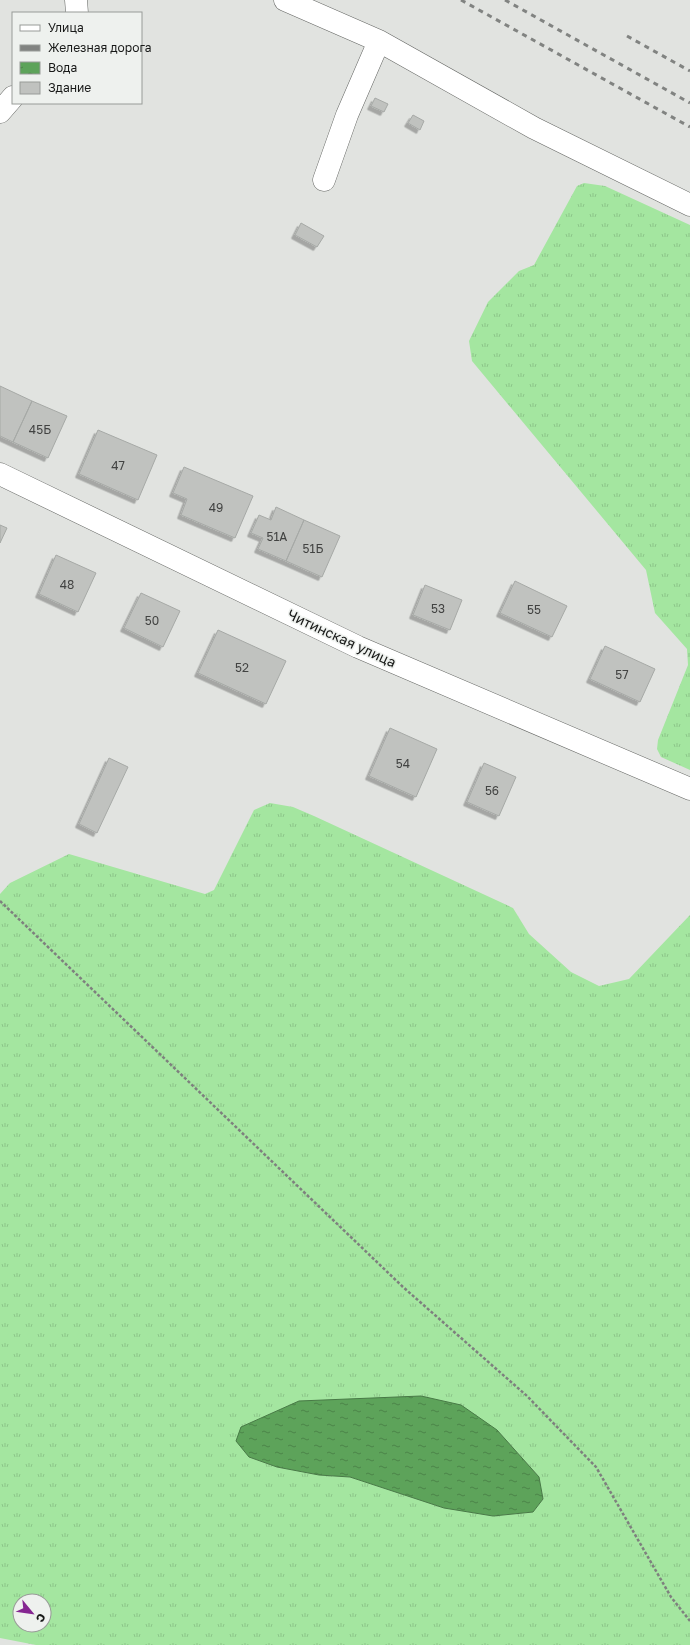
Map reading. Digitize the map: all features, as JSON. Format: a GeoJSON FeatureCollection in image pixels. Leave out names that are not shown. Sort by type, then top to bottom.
{"type":"FeatureCollection","features":[{"type":"Feature","properties":{"kind":"street"},"geometry":{"type":"LineString","coordinates":[[76,0],[77,12]]}},
{"type":"Feature","properties":{"kind":"street"},"geometry":{"type":"LineString","coordinates":[[285,0],[379,41],[534,128],[690,205]]}},
{"type":"Feature","properties":{"kind":"street"},"geometry":{"type":"LineString","coordinates":[[324,180],[347,116],[379,41]]}},
{"type":"Feature","properties":{"kind":"street"},"geometry":{"type":"LineString","coordinates":[[0,112],[12,98]]}},
{"type":"Feature","properties":{"kind":"street","name":"Читинская улица"},"geometry":{"type":"LineString","coordinates":[[0,474],[358,647],[690,790]]}},
{"type":"Feature","properties":{"kind":"path"},"geometry":{"type":"LineString","coordinates":[[0,901],[403,1287],[527,1396],[596,1467],[671,1597],[690,1621]]}},
{"type":"Feature","properties":{"kind":"green space"},"geometry":{"type":"Polygon","coordinates":[[[584,183],[605,186],[690,225],[690,770],[661,757],[657,749],[658,740],[688,665],[687,649],[655,613],[646,570],[472,361],[469,341],[488,302],[519,271],[534,265],[577,186],[584,183]]]}},
{"type":"Feature","properties":{"kind":"green space"},"geometry":{"type":"Polygon","coordinates":[[[270,803],[293,807],[314,816],[513,908],[529,934],[571,972],[599,986],[629,979],[690,915],[690,1645],[36,1645],[0,1638],[0,894],[10,883],[69,854],[205,894],[214,890],[254,810],[270,803]],[[497,1430],[249,1457],[277,1467],[319,1475],[350,1477],[444,1508],[493,1516],[533,1512],[543,1499],[539,1477],[497,1430]]]}},
{"type":"Feature","properties":{"kind":"water"},"geometry":{"type":"Polygon","coordinates":[[[421,1396],[461,1405],[497,1430],[539,1477],[543,1499],[533,1512],[493,1516],[444,1508],[350,1477],[319,1475],[277,1467],[249,1457],[236,1441],[241,1427],[299,1401],[421,1396]]]}},
{"type":"Feature","properties":{"kind":"building"},"geometry":{"type":"Polygon","coordinates":[[[375,98],[388,104],[384,112],[371,106],[375,98]]]}},
{"type":"Feature","properties":{"kind":"building"},"geometry":{"type":"Polygon","coordinates":[[[413,115],[424,121],[420,130],[408,123],[413,115]]]}},
{"type":"Feature","properties":{"kind":"building"},"geometry":{"type":"Polygon","coordinates":[[[301,223],[324,236],[317,247],[295,235],[301,223]]]}},
{"type":"Feature","properties":{"kind":"building"},"geometry":{"type":"Polygon","coordinates":[[[0,386],[32,401],[13,442],[0,436],[0,386]]]}},
{"type":"Feature","properties":{"kind":"building"},"geometry":{"type":"Polygon","coordinates":[[[32,401],[67,416],[48,458],[13,442],[32,401]]]}},
{"type":"Feature","properties":{"kind":"building"},"geometry":{"type":"Polygon","coordinates":[[[98,430],[157,455],[138,500],[79,474],[98,430]]]}},
{"type":"Feature","properties":{"kind":"building"},"geometry":{"type":"Polygon","coordinates":[[[184,467],[253,496],[235,538],[181,515],[187,499],[173,493],[184,467]]]}},
{"type":"Feature","properties":{"kind":"building"},"geometry":{"type":"Polygon","coordinates":[[[276,507],[304,520],[286,561],[258,549],[263,538],[251,533],[259,515],[271,520],[276,507]]]}},
{"type":"Feature","properties":{"kind":"building"},"geometry":{"type":"Polygon","coordinates":[[[304,520],[340,536],[322,577],[286,561],[304,520]]]}},
{"type":"Feature","properties":{"kind":"building"},"geometry":{"type":"Polygon","coordinates":[[[0,525],[7,528],[0,543],[0,525]]]}},
{"type":"Feature","properties":{"kind":"building"},"geometry":{"type":"Polygon","coordinates":[[[56,555],[96,573],[78,612],[39,594],[56,555]]]}},
{"type":"Feature","properties":{"kind":"building"},"geometry":{"type":"Polygon","coordinates":[[[515,581],[567,606],[552,637],[500,613],[515,581]]]}},
{"type":"Feature","properties":{"kind":"building"},"geometry":{"type":"Polygon","coordinates":[[[425,585],[462,600],[450,630],[413,615],[425,585]]]}},
{"type":"Feature","properties":{"kind":"building"},"geometry":{"type":"Polygon","coordinates":[[[141,593],[180,611],[163,647],[124,628],[141,593]]]}},
{"type":"Feature","properties":{"kind":"building"},"geometry":{"type":"Polygon","coordinates":[[[218,630],[286,661],[266,704],[198,673],[218,630]]]}},
{"type":"Feature","properties":{"kind":"building"},"geometry":{"type":"Polygon","coordinates":[[[605,646],[655,669],[640,702],[590,679],[605,646]]]}},
{"type":"Feature","properties":{"kind":"building"},"geometry":{"type":"Polygon","coordinates":[[[390,728],[437,749],[416,797],[369,776],[390,728]]]}},
{"type":"Feature","properties":{"kind":"building"},"geometry":{"type":"Polygon","coordinates":[[[109,758],[128,767],[97,833],[79,824],[109,758]]]}},
{"type":"Feature","properties":{"kind":"building"},"geometry":{"type":"Polygon","coordinates":[[[484,763],[516,777],[499,816],[467,802],[484,763]]]}},
{"type":"Feature","properties":{"kind":"railway"},"geometry":{"type":"LineString","coordinates":[[461,0],[690,127]]}},
{"type":"Feature","properties":{"kind":"railway"},"geometry":{"type":"LineString","coordinates":[[505,0],[690,103]]}},
{"type":"Feature","properties":{"kind":"railway"},"geometry":{"type":"LineString","coordinates":[[627,36],[690,71]]}}]}
